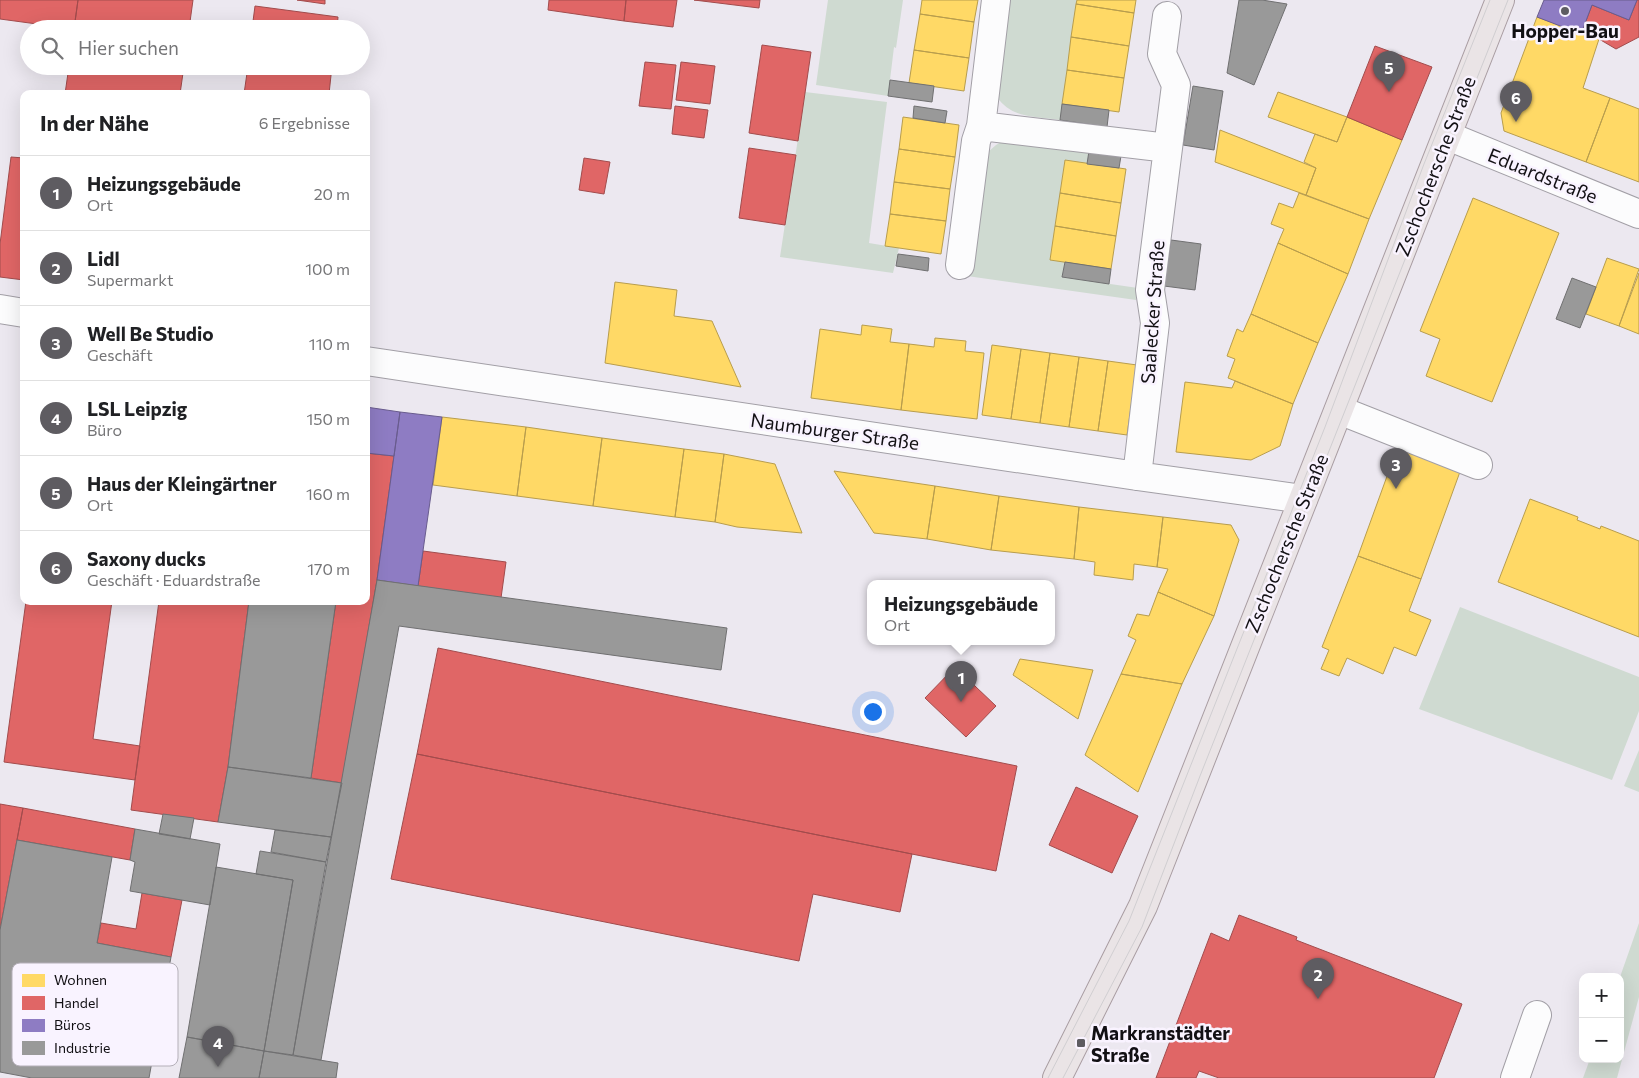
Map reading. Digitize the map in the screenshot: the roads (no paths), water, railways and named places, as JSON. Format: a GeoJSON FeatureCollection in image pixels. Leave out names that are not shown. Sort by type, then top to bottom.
{"type":"FeatureCollection","features":[{"type":"Feature","properties":{"kind":"main road","name":"Zschochersche Straße"},"geometry":{"type":"LineString","coordinates":[[1057,1078],[1143,906],[1500,0]]}},
{"type":"Feature","properties":{"kind":"street"},"geometry":{"type":"LineString","coordinates":[[960,265],[976,141],[981,126],[996,0]]}},
{"type":"Feature","properties":{"kind":"street","name":"Saalecker Straße"},"geometry":{"type":"LineString","coordinates":[[1137,476],[1155,323],[1150,290],[1176,85],[1162,54],[1167,16]]}},
{"type":"Feature","properties":{"kind":"street"},"geometry":{"type":"LineString","coordinates":[[981,126],[1168,148]]}},
{"type":"Feature","properties":{"kind":"street","name":"Eduardstraße"},"geometry":{"type":"LineString","coordinates":[[1448,136],[1639,214]]}},
{"type":"Feature","properties":{"kind":"street"},"geometry":{"type":"LineString","coordinates":[[0,309],[20,312]]}},
{"type":"Feature","properties":{"kind":"street","name":"Naumburger Straße"},"geometry":{"type":"LineString","coordinates":[[370,362],[1303,499]]}},
{"type":"Feature","properties":{"kind":"street"},"geometry":{"type":"LineString","coordinates":[[1339,410],[1478,464]]}},
{"type":"Feature","properties":{"kind":"street"},"geometry":{"type":"LineString","coordinates":[[1515,1078],[1537,1015]]}},
{"type":"Feature","properties":{"kind":"tram line"},"geometry":{"type":"LineString","coordinates":[[1048,1078],[1129,921],[1325,427],[1424,164],[1490,0]]}},
{"type":"Feature","properties":{"kind":"tram line"},"geometry":{"type":"LineString","coordinates":[[1063,1078],[1142,927],[1200,776],[1508,0]]}},
{"type":"Feature","properties":{"kind":"place","name":"Hopper-Bau"},"geometry":{"type":"Point","coordinates":[1565,11]}},
{"type":"Feature","properties":{"kind":"place","name":"Haus der Kleingärtner"},"geometry":{"type":"Point","coordinates":[1389,92]}},
{"type":"Feature","properties":{"kind":"place","name":"Saxony ducks"},"geometry":{"type":"Point","coordinates":[1516,122]}},
{"type":"Feature","properties":{"kind":"place","name":"Well Be Studio"},"geometry":{"type":"Point","coordinates":[1396,489]}},
{"type":"Feature","properties":{"kind":"place","name":"Heizungsgebäude"},"geometry":{"type":"Point","coordinates":[961,702]}},
{"type":"Feature","properties":{"kind":"place","name":"Lidl"},"geometry":{"type":"Point","coordinates":[1318,999]}},
{"type":"Feature","properties":{"kind":"place","name":"Markranstädter Straße"},"geometry":{"type":"Point","coordinates":[1081,1043]}},
{"type":"Feature","properties":{"kind":"place","name":"LSL Leipzig"},"geometry":{"type":"Point","coordinates":[218,1067]}}]}
